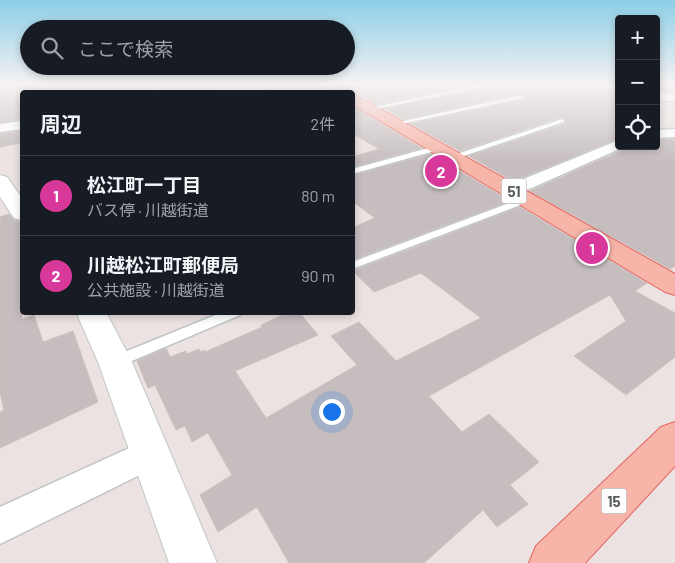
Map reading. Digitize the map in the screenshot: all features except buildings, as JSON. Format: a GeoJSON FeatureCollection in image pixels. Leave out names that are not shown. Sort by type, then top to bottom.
{"type":"FeatureCollection","features":[{"type":"Feature","properties":{"kind":"main road","name":"51"},"geometry":{"type":"LineString","coordinates":[[375,110],[675,286]]}},
{"type":"Feature","properties":{"kind":"main road","name":"15"},"geometry":{"type":"LineString","coordinates":[[553,563],[675,439]]}},
{"type":"Feature","properties":{"kind":"street"},"geometry":{"type":"LineString","coordinates":[[0,128],[20,125]]}},
{"type":"Feature","properties":{"kind":"street"},"geometry":{"type":"LineString","coordinates":[[660,134],[675,133]]}},
{"type":"Feature","properties":{"kind":"street"},"geometry":{"type":"LineString","coordinates":[[520,194],[615,146]]}},
{"type":"Feature","properties":{"kind":"street"},"geometry":{"type":"LineString","coordinates":[[0,180],[20,210]]}},
{"type":"Feature","properties":{"kind":"street"},"geometry":{"type":"LineString","coordinates":[[92,315],[115,362],[193,563]]}},
{"type":"Feature","properties":{"kind":"street"},"geometry":{"type":"LineString","coordinates":[[0,526],[151,453]]}},
{"type":"Feature","properties":{"kind":"lane"},"geometry":{"type":"LineString","coordinates":[[397,123],[458,110]]}},
{"type":"Feature","properties":{"kind":"lane"},"geometry":{"type":"LineString","coordinates":[[355,171],[447,152],[562,121]]}},
{"type":"Feature","properties":{"kind":"lane"},"geometry":{"type":"LineString","coordinates":[[355,265],[520,194]]}},
{"type":"Feature","properties":{"kind":"lane"},"geometry":{"type":"LineString","coordinates":[[115,362],[229,315]]}},
{"type":"Feature","properties":{"kind":"place","name":"川越松江町郵便局"},"geometry":{"type":"Point","coordinates":[441,171]}},
{"type":"Feature","properties":{"kind":"place","name":"松江町一丁目"},"geometry":{"type":"Point","coordinates":[592,248]}}]}
